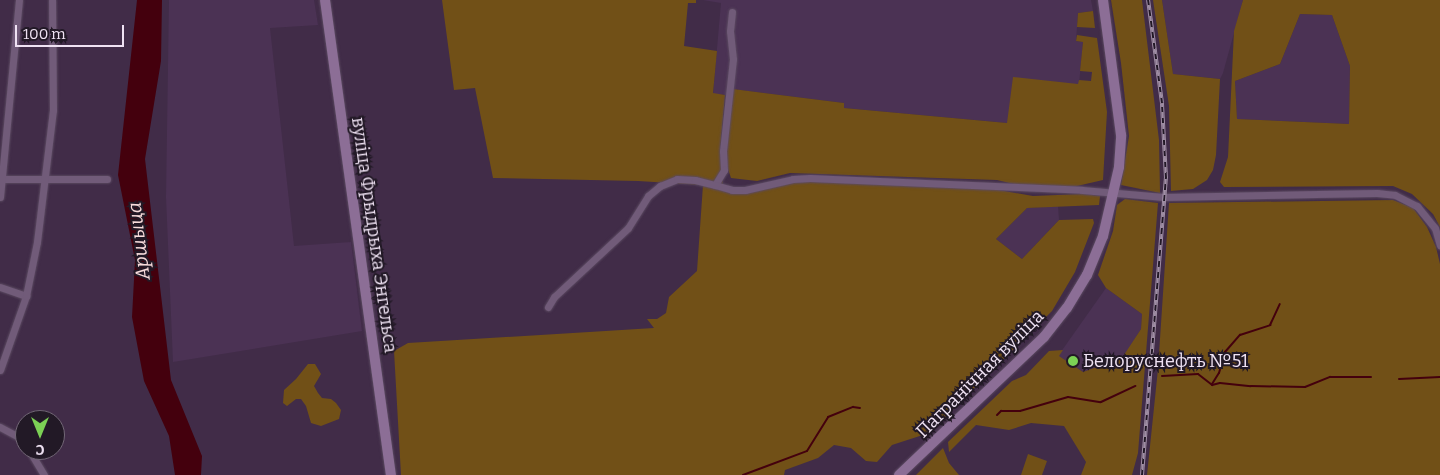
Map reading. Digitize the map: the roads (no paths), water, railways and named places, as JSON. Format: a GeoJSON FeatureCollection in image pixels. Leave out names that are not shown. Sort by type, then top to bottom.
{"type":"FeatureCollection","features":[{"type":"Feature","properties":{"kind":"street"},"geometry":{"type":"LineString","coordinates":[[0,197],[19,0]]}},
{"type":"Feature","properties":{"kind":"street"},"geometry":{"type":"LineString","coordinates":[[0,370],[26,296],[37,242],[46,180],[53,110],[52,0]]}},
{"type":"Feature","properties":{"kind":"street","name":"вуліца Фрыдрыха Энгельса"},"geometry":{"type":"LineString","coordinates":[[325,0],[391,475]]}},
{"type":"Feature","properties":{"kind":"street","name":"Пагранічная вуліца"},"geometry":{"type":"LineString","coordinates":[[899,475],[1044,337],[1067,308],[1087,275],[1103,236],[1119,167],[1121,135],[1103,0]]}},
{"type":"Feature","properties":{"kind":"street"},"geometry":{"type":"LineString","coordinates":[[715,185],[724,170],[723,151],[733,58],[730,30],[732,12]]}},
{"type":"Feature","properties":{"kind":"street"},"geometry":{"type":"LineString","coordinates":[[548,307],[554,297],[628,228],[648,196],[660,186],[677,179],[695,180],[732,190],[745,190],[794,179],[810,178],[1164,197],[1377,192],[1395,195],[1417,206],[1435,228],[1440,245]]}},
{"type":"Feature","properties":{"kind":"street"},"geometry":{"type":"LineString","coordinates":[[1,179],[107,179]]}},
{"type":"Feature","properties":{"kind":"street"},"geometry":{"type":"LineString","coordinates":[[0,287],[26,296]]}},
{"type":"Feature","properties":{"kind":"street"},"geometry":{"type":"LineString","coordinates":[[0,427],[15,435]]}},
{"type":"Feature","properties":{"kind":"street"},"geometry":{"type":"LineString","coordinates":[[35,460],[44,475]]}},
{"type":"Feature","properties":{"kind":"water","name":"Аршыца"},"geometry":{"type":"Polygon","coordinates":[[[137,0],[162,0],[161,61],[145,159],[171,380],[202,456],[201,475],[175,475],[169,436],[144,381],[132,317],[135,260],[118,175],[137,0]]]}},
{"type":"Feature","properties":{"kind":"waterway"},"geometry":{"type":"LineString","coordinates":[[1212,384],[1219,373],[1225,352],[1240,335],[1270,325],[1280,304]]}},
{"type":"Feature","properties":{"kind":"waterway"},"geometry":{"type":"LineString","coordinates":[[1162,376],[1198,374],[1212,385],[1220,383],[1251,386],[1305,387],[1330,377],[1371,377]]}},
{"type":"Feature","properties":{"kind":"waterway"},"geometry":{"type":"LineString","coordinates":[[1399,379],[1440,377]]}},
{"type":"Feature","properties":{"kind":"waterway"},"geometry":{"type":"LineString","coordinates":[[997,415],[1001,411],[1020,411],[1068,397],[1101,402],[1136,386]]}},
{"type":"Feature","properties":{"kind":"waterway"},"geometry":{"type":"LineString","coordinates":[[743,475],[807,451],[828,417],[853,407],[860,408]]}},
{"type":"Feature","properties":{"kind":"railway"},"geometry":{"type":"LineString","coordinates":[[1142,475],[1166,178],[1162,103],[1148,0]]}},
{"type":"Feature","properties":{"kind":"place","name":"Белоруснефть №51"},"geometry":{"type":"Point","coordinates":[1073,361]}}]}
